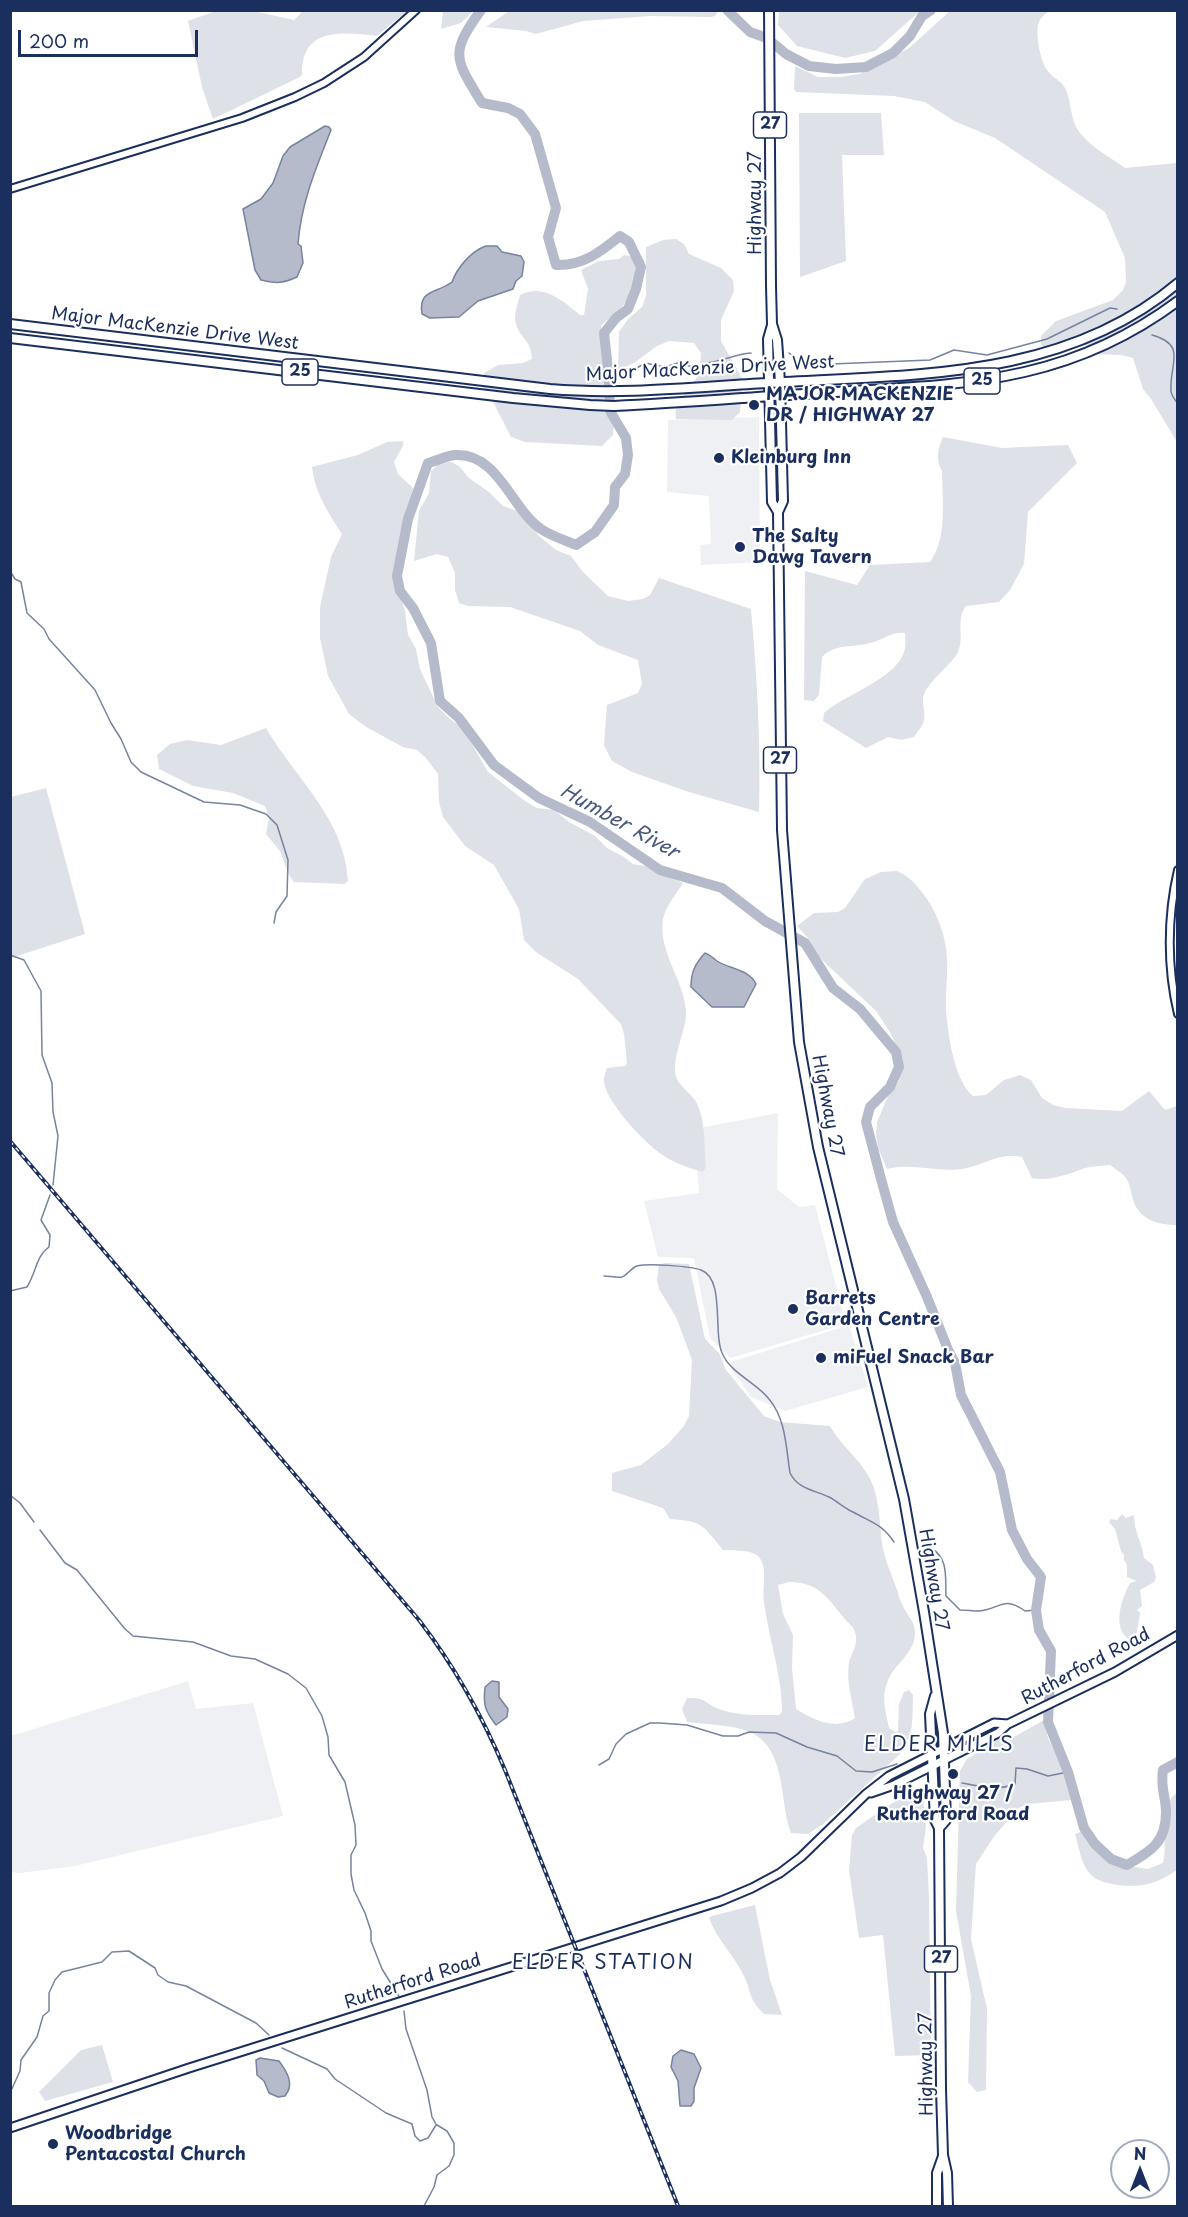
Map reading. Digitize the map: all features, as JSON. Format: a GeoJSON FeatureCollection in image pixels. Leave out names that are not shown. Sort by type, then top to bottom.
{"type":"FeatureCollection","features":[{"type":"Feature","properties":{"kind":"main road","name":"Highway 27"},"geometry":{"type":"LineString","coordinates":[[769,10],[772,324],[768,339],[768,396],[772,502],[778,512]]}},
{"type":"Feature","properties":{"kind":"main road","name":"Major MacKenzie Drive West"},"geometry":{"type":"LineString","coordinates":[[10,324],[590,392],[643,391],[962,370],[1012,362],[1065,347],[1093,336],[1134,314],[1178,283]]}},
{"type":"Feature","properties":{"kind":"main road","name":"Major MacKenzie Drive West"},"geometry":{"type":"LineString","coordinates":[[10,338],[590,405],[644,405],[953,384],[1016,375],[1056,364],[1107,344],[1139,327],[1178,301]]}},
{"type":"Feature","properties":{"kind":"main road","name":"Highway 27"},"geometry":{"type":"LineString","coordinates":[[772,324],[777,340],[781,396],[783,501],[778,512],[781,785],[791,958],[799,1042],[818,1147],[904,1499],[941,1714],[946,1820],[939,1828]]}},
{"type":"Feature","properties":{"kind":"main road","name":"Rutherford Road"},"geometry":{"type":"LineString","coordinates":[[866,1794],[894,1785],[998,1733],[1008,1724],[1115,1672],[1178,1635]]}},
{"type":"Feature","properties":{"kind":"main road","name":"Highway 27"},"geometry":{"type":"LineString","coordinates":[[936,1695],[930,1714],[935,1820],[939,1828],[943,2155],[947,2173],[948,2206]]}},
{"type":"Feature","properties":{"kind":"main road","name":"Rutherford Road"},"geometry":{"type":"LineString","coordinates":[[10,2128],[189,2068],[752,1888],[780,1873],[801,1857],[866,1794],[889,1776],[994,1723],[1008,1724]]}},
{"type":"Feature","properties":{"kind":"main road","name":"Highway 27"},"geometry":{"type":"LineString","coordinates":[[937,2206],[937,2173],[943,2155]]}},
{"type":"Feature","properties":{"kind":"street"},"geometry":{"type":"LineString","coordinates":[[10,189],[242,118],[295,97],[324,83],[364,57],[416,10]]}},
{"type":"Feature","properties":{"kind":"street"},"geometry":{"type":"LineString","coordinates":[[1178,870],[1172,904],[1170,938],[1171,972],[1178,1014]]}},
{"type":"Feature","properties":{"kind":"shaded area"},"geometry":{"type":"Polygon","coordinates":[[[443,10],[473,11],[461,23],[441,29],[443,10]]]}},
{"type":"Feature","properties":{"kind":"shaded area"},"geometry":{"type":"Polygon","coordinates":[[[216,11],[253,11],[294,20],[303,11],[407,11],[377,36],[337,34],[316,41],[308,48],[303,59],[300,77],[213,119],[202,87],[188,21],[216,11]]]}},
{"type":"Feature","properties":{"kind":"shaded area"},"geometry":{"type":"Polygon","coordinates":[[[509,11],[718,11],[712,17],[650,16],[583,21],[536,34],[486,27],[509,11]]]}},
{"type":"Feature","properties":{"kind":"shaded area"},"geometry":{"type":"Polygon","coordinates":[[[779,11],[920,11],[875,51],[845,58],[797,46],[778,25],[779,11]]]}},
{"type":"Feature","properties":{"kind":"shaded area"},"geometry":{"type":"Polygon","coordinates":[[[950,11],[1050,11],[1042,17],[1038,25],[1041,54],[1047,70],[1066,90],[1077,129],[1085,139],[1125,168],[1177,163],[1177,442],[1143,389],[1133,358],[1097,354],[1087,345],[1080,344],[1045,349],[1041,345],[1041,336],[1056,321],[1113,300],[1123,290],[1126,282],[1125,258],[1105,212],[995,138],[954,121],[925,102],[894,96],[796,92],[794,89],[795,66],[818,77],[859,74],[909,48],[950,11]]]}},
{"type":"Feature","properties":{"kind":"shaded area"},"geometry":{"type":"Polygon","coordinates":[[[799,113],[881,113],[884,155],[842,155],[846,261],[800,277],[799,113]]]}},
{"type":"Feature","properties":{"kind":"shaded area"},"geometry":{"type":"Polygon","coordinates":[[[676,239],[684,244],[689,254],[721,268],[733,280],[734,291],[721,320],[721,341],[743,380],[740,412],[732,420],[676,419],[679,401],[699,372],[701,353],[694,343],[669,341],[657,346],[634,363],[618,370],[619,332],[628,319],[642,307],[646,296],[646,247],[663,240],[676,239]]]}},
{"type":"Feature","properties":{"kind":"shaded area"},"geometry":{"type":"Polygon","coordinates":[[[624,255],[636,261],[636,276],[632,289],[626,302],[601,326],[602,337],[607,349],[608,390],[605,399],[598,405],[614,423],[613,435],[602,446],[525,442],[511,437],[491,398],[483,391],[484,373],[498,365],[523,363],[532,359],[530,347],[515,320],[520,295],[528,292],[545,292],[560,299],[580,315],[584,315],[588,289],[581,270],[599,261],[619,259],[624,255]]]}},
{"type":"Feature","properties":{"kind":"shaded area"},"geometry":{"type":"Polygon","coordinates":[[[759,417],[760,562],[701,565],[700,545],[711,544],[709,496],[667,492],[668,420],[759,417]]]}},
{"type":"Feature","properties":{"kind":"shaded area"},"geometry":{"type":"Polygon","coordinates":[[[943,437],[1002,448],[1068,445],[1077,463],[1028,512],[1024,564],[1010,590],[999,602],[966,606],[963,611],[958,652],[925,692],[924,720],[914,737],[901,740],[888,737],[866,748],[823,721],[824,713],[883,677],[893,668],[901,659],[905,648],[905,633],[896,633],[875,642],[839,648],[827,653],[822,657],[819,695],[814,701],[804,700],[805,571],[857,585],[870,565],[930,562],[936,552],[942,530],[942,471],[938,458],[943,437]]]}},
{"type":"Feature","properties":{"kind":"shaded area"},"geometry":{"type":"Polygon","coordinates":[[[403,441],[403,446],[394,462],[398,474],[413,488],[404,530],[399,592],[405,611],[408,635],[416,649],[420,669],[438,707],[462,727],[488,772],[525,801],[537,808],[554,810],[633,864],[645,866],[683,883],[666,910],[662,931],[664,943],[681,988],[686,1011],[675,1072],[679,1082],[699,1107],[704,1132],[706,1167],[703,1172],[679,1164],[662,1155],[642,1138],[617,1109],[606,1090],[604,1077],[607,1068],[625,1066],[627,1063],[621,1024],[578,979],[536,952],[524,940],[519,909],[494,865],[465,846],[443,817],[439,802],[438,774],[426,758],[417,750],[403,747],[366,727],[349,714],[328,676],[320,638],[320,607],[331,557],[342,534],[319,494],[312,467],[358,455],[387,442],[403,441]]]}},
{"type":"Feature","properties":{"kind":"shaded area"},"geometry":{"type":"Polygon","coordinates":[[[452,462],[503,506],[521,512],[539,536],[556,550],[571,556],[583,572],[608,596],[628,601],[643,599],[650,595],[659,578],[751,609],[758,710],[759,812],[689,792],[632,772],[612,761],[604,745],[607,705],[638,693],[642,684],[638,660],[598,645],[580,631],[510,607],[468,606],[459,603],[455,590],[455,573],[448,557],[437,554],[414,561],[419,511],[429,493],[431,471],[440,463],[452,462]]]}},
{"type":"Feature","properties":{"kind":"shaded area"},"geometry":{"type":"Polygon","coordinates":[[[266,728],[317,800],[338,838],[345,859],[348,881],[344,884],[294,882],[280,851],[266,834],[269,818],[265,806],[233,793],[193,786],[159,769],[157,755],[170,744],[187,740],[221,745],[266,728]]]}},
{"type":"Feature","properties":{"kind":"shaded area"},"geometry":{"type":"Polygon","coordinates":[[[46,788],[85,934],[11,958],[11,797],[46,788]]]}},
{"type":"Feature","properties":{"kind":"shaded area"},"geometry":{"type":"Polygon","coordinates":[[[897,871],[918,887],[936,914],[942,932],[947,959],[948,1032],[953,1056],[966,1089],[973,1096],[986,1095],[1004,1080],[1020,1075],[1031,1080],[1042,1098],[1053,1105],[1065,1108],[1122,1111],[1149,1091],[1165,1110],[1177,1106],[1177,1225],[1158,1223],[1142,1214],[1134,1203],[1127,1180],[1110,1165],[1088,1167],[1045,1179],[1032,1178],[1022,1157],[1013,1156],[999,1157],[967,1168],[947,1170],[897,1167],[887,1169],[878,1148],[877,1122],[888,1096],[899,1081],[903,1060],[890,1032],[876,1011],[818,956],[808,938],[797,926],[814,913],[838,912],[845,908],[865,879],[881,872],[897,871]]]}},
{"type":"Feature","properties":{"kind":"shaded area"},"geometry":{"type":"Polygon","coordinates":[[[778,1113],[777,1189],[799,1207],[815,1205],[846,1324],[730,1358],[710,1338],[694,1258],[658,1257],[644,1201],[699,1193],[694,1129],[778,1113]]]}},
{"type":"Feature","properties":{"kind":"shaded area"},"geometry":{"type":"Polygon","coordinates":[[[659,1264],[689,1264],[705,1339],[719,1353],[726,1370],[764,1416],[780,1422],[830,1426],[865,1470],[873,1485],[879,1509],[886,1560],[900,1600],[915,1629],[912,1647],[890,1676],[884,1694],[889,1728],[895,1732],[898,1731],[899,1704],[904,1692],[909,1690],[913,1695],[912,1726],[905,1747],[823,1824],[808,1834],[791,1833],[776,1762],[769,1748],[760,1738],[736,1728],[687,1722],[682,1709],[687,1698],[694,1698],[729,1712],[779,1715],[782,1712],[778,1671],[764,1602],[762,1562],[756,1554],[723,1550],[706,1530],[696,1523],[670,1519],[663,1508],[612,1491],[612,1473],[641,1465],[668,1444],[684,1426],[689,1416],[692,1360],[676,1317],[659,1289],[657,1280],[659,1264]],[[789,1582],[778,1585],[783,1614],[793,1635],[792,1668],[796,1709],[810,1717],[833,1724],[848,1722],[855,1718],[848,1677],[849,1663],[856,1641],[854,1630],[821,1592],[799,1583],[789,1582]]]}},
{"type":"Feature","properties":{"kind":"shaded area"},"geometry":{"type":"Polygon","coordinates":[[[849,1325],[868,1387],[785,1411],[751,1397],[731,1368],[731,1362],[849,1325]]]}},
{"type":"Feature","properties":{"kind":"shaded area"},"geometry":{"type":"Polygon","coordinates":[[[1122,1514],[1126,1518],[1134,1515],[1144,1558],[1153,1565],[1156,1577],[1154,1582],[1140,1590],[1142,1606],[1137,1610],[1140,1613],[1136,1637],[1131,1641],[1121,1629],[1120,1614],[1130,1583],[1137,1581],[1127,1577],[1124,1555],[1115,1529],[1109,1522],[1111,1519],[1117,1520],[1122,1514]]]}},
{"type":"Feature","properties":{"kind":"shaded area"},"geometry":{"type":"Polygon","coordinates":[[[188,1681],[196,1709],[253,1703],[283,1816],[75,1866],[20,1873],[11,1872],[11,1736],[188,1681]]]}},
{"type":"Feature","properties":{"kind":"shaded area"},"geometry":{"type":"Polygon","coordinates":[[[1044,1720],[1048,1738],[1066,1774],[1072,1800],[1027,1804],[1019,1808],[995,1835],[976,1864],[971,1939],[987,2009],[986,2090],[977,2092],[968,2082],[971,1996],[956,1911],[960,1771],[967,1759],[1005,1735],[1014,1737],[1044,1720]]]}},
{"type":"Feature","properties":{"kind":"shaded area"},"geometry":{"type":"Polygon","coordinates":[[[911,1794],[923,1797],[926,1827],[923,1848],[927,1858],[929,1897],[931,2055],[895,2056],[883,1935],[859,1938],[849,1870],[852,1835],[856,1828],[892,1803],[911,1794]]]}},
{"type":"Feature","properties":{"kind":"shaded area"},"geometry":{"type":"Polygon","coordinates":[[[1175,1794],[1178,1795],[1177,1870],[1148,1884],[1134,1886],[1109,1883],[1090,1874],[1082,1860],[1075,1834],[1085,1830],[1093,1848],[1108,1863],[1148,1869],[1163,1863],[1164,1818],[1169,1801],[1175,1794]]]}},
{"type":"Feature","properties":{"kind":"shaded area"},"geometry":{"type":"Polygon","coordinates":[[[755,1905],[770,1980],[782,2015],[764,2014],[755,2004],[740,1968],[716,1933],[709,1918],[755,1905]]]}},
{"type":"Feature","properties":{"kind":"shaded area"},"geometry":{"type":"Polygon","coordinates":[[[102,2045],[113,2082],[45,2101],[39,2092],[81,2050],[102,2045]]]}},
{"type":"Feature","properties":{"kind":"water"},"geometry":{"type":"Polygon","coordinates":[[[325,126],[331,130],[302,214],[298,244],[301,246],[303,263],[297,277],[284,282],[261,280],[255,270],[243,209],[261,199],[273,183],[283,156],[290,147],[325,126]]]}},
{"type":"Feature","properties":{"kind":"water"},"geometry":{"type":"Polygon","coordinates":[[[497,246],[502,252],[521,256],[524,262],[522,276],[516,281],[513,289],[478,301],[459,317],[430,318],[422,314],[421,306],[426,296],[452,282],[465,261],[480,248],[497,246]]]}},
{"type":"Feature","properties":{"kind":"water"},"geometry":{"type":"Polygon","coordinates":[[[705,953],[722,964],[744,972],[753,979],[756,984],[744,1007],[712,1007],[691,987],[694,968],[705,953]]]}},
{"type":"Feature","properties":{"kind":"water"},"geometry":{"type":"Polygon","coordinates":[[[492,1681],[499,1682],[499,1697],[508,1709],[507,1717],[496,1725],[487,1712],[484,1699],[485,1687],[492,1681]]]}},
{"type":"Feature","properties":{"kind":"water"},"geometry":{"type":"Polygon","coordinates":[[[681,2050],[694,2054],[701,2068],[691,2106],[680,2106],[678,2081],[671,2067],[673,2056],[681,2050]]]}},
{"type":"Feature","properties":{"kind":"water"},"geometry":{"type":"Polygon","coordinates":[[[260,2058],[279,2061],[282,2065],[290,2083],[285,2096],[278,2097],[269,2093],[264,2081],[257,2075],[256,2060],[260,2058]]]}},
{"type":"Feature","properties":{"kind":"waterway","name":"Humber River"},"geometry":{"type":"LineString","coordinates":[[481,10],[460,47],[461,66],[482,103],[508,108],[520,114],[535,134],[556,208],[548,237],[556,265],[566,265],[583,260],[620,236],[629,242],[641,267],[628,309],[616,318],[604,333],[610,411],[626,438],[628,455],[625,474],[615,487],[614,505],[595,532],[576,545],[541,529],[521,509],[493,472],[470,457],[455,455],[428,463],[408,519],[397,576],[400,591],[413,608],[431,643],[440,701],[459,718],[494,765],[539,798],[590,822],[660,870],[722,888],[765,921],[805,943],[833,988],[860,1009],[896,1052],[899,1067],[890,1087],[870,1107],[866,1122],[881,1179],[893,1222],[955,1363],[961,1395],[1000,1472],[1012,1530],[1027,1559],[1041,1577],[1036,1610],[1039,1630],[1051,1651],[1048,1722],[1068,1772],[1084,1828],[1095,1844],[1111,1859],[1127,1865],[1156,1845],[1165,1823],[1163,1770],[1178,1762]]}},
{"type":"Feature","properties":{"kind":"waterway","name":"Humber River"},"geometry":{"type":"LineString","coordinates":[[727,10],[750,32],[767,38],[786,54],[809,66],[836,69],[866,67],[893,53],[910,36],[922,16],[931,10]]}},
{"type":"Feature","properties":{"kind":"waterway"},"geometry":{"type":"LineString","coordinates":[[789,353],[807,365],[930,360],[954,350],[987,355],[1047,339],[1110,308],[1117,309]]}},
{"type":"Feature","properties":{"kind":"waterway"},"geometry":{"type":"LineString","coordinates":[[1152,335],[1163,339],[1170,344],[1173,350],[1171,391],[1178,404]]}},
{"type":"Feature","properties":{"kind":"waterway"},"geometry":{"type":"LineString","coordinates":[[609,378],[624,369],[637,368],[645,363],[665,367],[678,363],[697,368],[751,353]]}},
{"type":"Feature","properties":{"kind":"waterway"},"geometry":{"type":"LineString","coordinates":[[10,571],[15,579],[21,582],[27,613],[44,629],[49,639],[95,690],[131,762],[141,772],[204,802],[240,805],[266,814],[277,825],[288,860],[287,896],[276,912],[274,923]]}},
{"type":"Feature","properties":{"kind":"waterway"},"geometry":{"type":"LineString","coordinates":[[10,955],[24,960],[41,991],[42,1055],[52,1083],[53,1112],[58,1136],[53,1185]]}},
{"type":"Feature","properties":{"kind":"waterway"},"geometry":{"type":"LineString","coordinates":[[10,1291],[27,1287],[41,1255],[49,1247],[50,1235],[41,1220],[50,1195]]}},
{"type":"Feature","properties":{"kind":"waterway"},"geometry":{"type":"LineString","coordinates":[[604,1276],[622,1277],[637,1266],[650,1265],[679,1266],[701,1270],[709,1275],[716,1296],[718,1335],[723,1355],[732,1368],[764,1393],[775,1407],[782,1425],[790,1473],[793,1478],[802,1486],[829,1497],[876,1524],[894,1542]]}},
{"type":"Feature","properties":{"kind":"waterway"},"geometry":{"type":"LineString","coordinates":[[10,1495],[20,1503],[34,1522]]}},
{"type":"Feature","properties":{"kind":"waterway"},"geometry":{"type":"LineString","coordinates":[[40,1530],[65,1563],[77,1570],[133,1636],[193,1642],[231,1656],[255,1659],[288,1674],[306,1688],[322,1716],[328,1737],[329,1755],[345,1782],[355,1825],[356,1845],[351,1855],[354,1890],[365,1913],[371,1931],[371,1941],[382,1969],[400,1998]]}},
{"type":"Feature","properties":{"kind":"waterway"},"geometry":{"type":"LineString","coordinates":[[931,1548],[937,1552],[943,1563],[946,1575],[946,1596],[960,1610],[986,1610],[1007,1603],[1025,1611],[1036,1610]]}},
{"type":"Feature","properties":{"kind":"waterway"},"geometry":{"type":"LineString","coordinates":[[599,1765],[609,1759],[616,1744],[626,1734],[650,1723],[687,1725],[723,1736],[738,1736],[749,1732],[776,1733],[807,1747],[837,1756],[856,1771],[872,1772],[897,1764]]}},
{"type":"Feature","properties":{"kind":"waterway"},"geometry":{"type":"LineString","coordinates":[[962,1783],[989,1787],[1009,1786],[1015,1784],[1016,1768],[1048,1776],[1068,1772]]}},
{"type":"Feature","properties":{"kind":"waterway"},"geometry":{"type":"LineString","coordinates":[[10,2093],[20,2071],[21,2060],[37,2037],[43,2016],[49,2011],[49,1993],[55,1980],[62,1972],[102,1962],[112,1952],[129,1951],[155,1968],[158,1975],[168,1982],[186,1986],[256,2023],[269,2035]]}},
{"type":"Feature","properties":{"kind":"waterway"},"geometry":{"type":"LineString","coordinates":[[404,2011],[406,2029],[436,2124]]}},
{"type":"Feature","properties":{"kind":"waterway"},"geometry":{"type":"LineString","coordinates":[[282,2048],[327,2069],[335,2079],[386,2113],[412,2124],[415,2136],[420,2141],[428,2138],[436,2125]]}},
{"type":"Feature","properties":{"kind":"waterway"},"geometry":{"type":"LineString","coordinates":[[424,2206],[434,2187],[437,2175],[449,2166],[454,2155],[454,2143],[447,2131],[437,2125]]}},
{"type":"Feature","properties":{"kind":"railway"},"geometry":{"type":"LineString","coordinates":[[10,1141],[419,1620],[456,1674],[487,1730],[505,1770],[678,2206]]}},
{"type":"Feature","properties":{"kind":"place","name":"MAJOR MACKENZIE DR / HIGHWAY 27"},"geometry":{"type":"Point","coordinates":[754,405]}},
{"type":"Feature","properties":{"kind":"place","name":"Kleinburg Inn"},"geometry":{"type":"Point","coordinates":[719,458]}},
{"type":"Feature","properties":{"kind":"place","name":"The Salty Dawg Tavern"},"geometry":{"type":"Point","coordinates":[740,547]}},
{"type":"Feature","properties":{"kind":"place","name":"Barrets Garden Centre"},"geometry":{"type":"Point","coordinates":[793,1309]}},
{"type":"Feature","properties":{"kind":"place","name":"miFuel Snack Bar"},"geometry":{"type":"Point","coordinates":[821,1358]}},
{"type":"Feature","properties":{"kind":"place","name":"Highway 27 / Rutherford Road"},"geometry":{"type":"Point","coordinates":[953,1774]}},
{"type":"Feature","properties":{"kind":"place","name":"Woodbridge Pentacostal Church"},"geometry":{"type":"Point","coordinates":[53,2144]}},
{"type":"Feature","properties":{"kind":"district","name":"ELDER MILLS"},"geometry":{"type":"Point","coordinates":[939,1745]}},
{"type":"Feature","properties":{"kind":"district","name":"ELDER STATION"},"geometry":{"type":"Point","coordinates":[603,1963]}}]}
